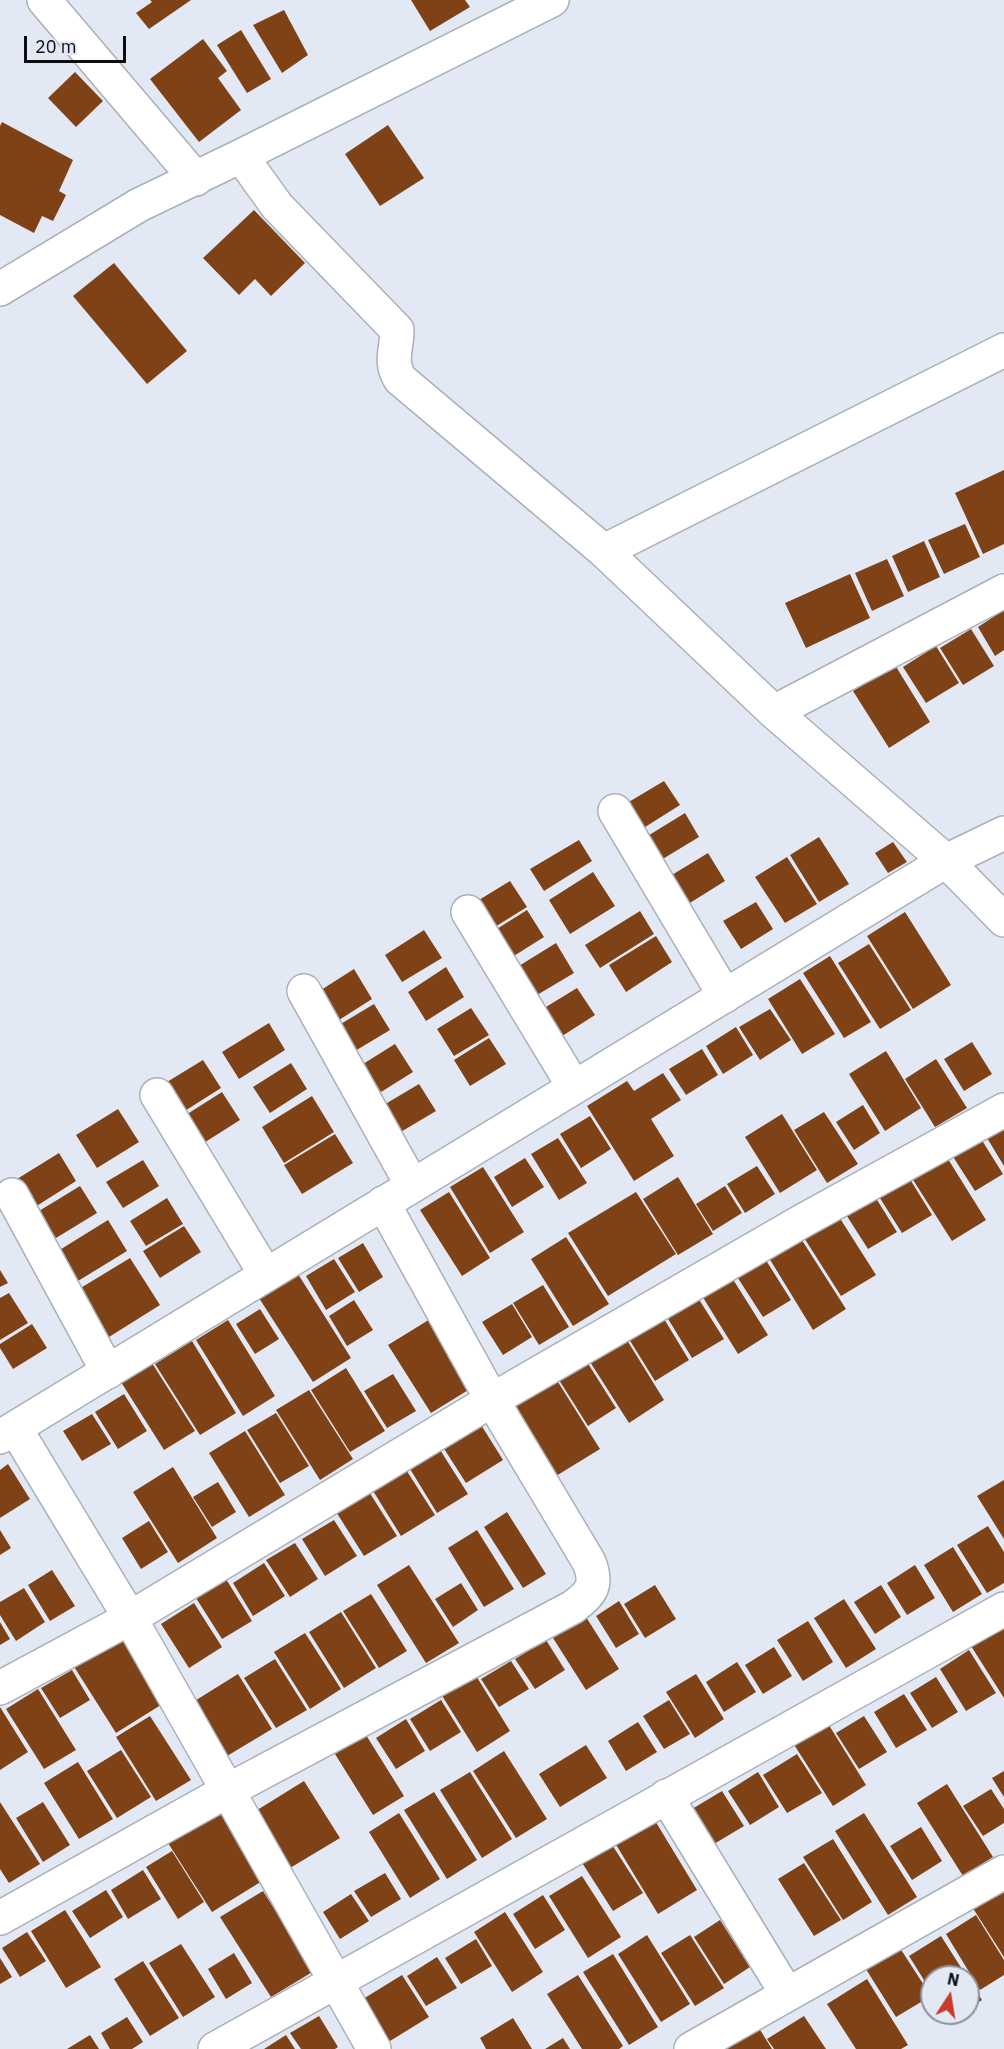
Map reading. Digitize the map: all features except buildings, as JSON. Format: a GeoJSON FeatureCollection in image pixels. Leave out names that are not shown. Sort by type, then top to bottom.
{"type":"FeatureCollection","features":[{"type":"Feature","properties":{"kind":"street"},"geometry":{"type":"LineString","coordinates":[[0,289],[139,205],[196,179],[552,0]]}},
{"type":"Feature","properties":{"kind":"street"},"geometry":{"type":"LineString","coordinates":[[56,4],[196,179]]}},
{"type":"Feature","properties":{"kind":"street"},"geometry":{"type":"LineString","coordinates":[[241,156],[277,206],[396,330],[397,348],[393,368],[400,379],[604,551],[774,712],[946,861],[1004,920]]}},
{"type":"Feature","properties":{"kind":"street"},"geometry":{"type":"LineString","coordinates":[[604,551],[1004,350]]}},
{"type":"Feature","properties":{"kind":"street"},"geometry":{"type":"LineString","coordinates":[[774,712],[1004,591]]}},
{"type":"Feature","properties":{"kind":"street"},"geometry":{"type":"LineString","coordinates":[[615,812],[725,996]]}},
{"type":"Feature","properties":{"kind":"street"},"geometry":{"type":"LineString","coordinates":[[374,2049],[130,1618],[8,1433],[946,861],[1004,833]]}},
{"type":"Feature","properties":{"kind":"street"},"geometry":{"type":"LineString","coordinates":[[468,912],[574,1087]]}},
{"type":"Feature","properties":{"kind":"street"},"geometry":{"type":"LineString","coordinates":[[304,991],[412,1185]]}},
{"type":"Feature","properties":{"kind":"street"},"geometry":{"type":"LineString","coordinates":[[157,1095],[266,1275]]}},
{"type":"Feature","properties":{"kind":"street"},"geometry":{"type":"LineString","coordinates":[[0,1688],[130,1618],[492,1400],[804,1220],[1004,1110]]}},
{"type":"Feature","properties":{"kind":"street"},"geometry":{"type":"LineString","coordinates":[[12,1195],[108,1372]]}},
{"type":"Feature","properties":{"kind":"street"},"geometry":{"type":"LineString","coordinates":[[0,1918],[227,1791],[573,1607],[591,1589],[594,1575],[589,1562],[492,1400],[383,1203]]}},
{"type":"Feature","properties":{"kind":"street"},"geometry":{"type":"LineString","coordinates":[[215,2049],[1004,1609]]}},
{"type":"Feature","properties":{"kind":"street"},"geometry":{"type":"LineString","coordinates":[[666,1796],[787,1994]]}},
{"type":"Feature","properties":{"kind":"street"},"geometry":{"type":"LineString","coordinates":[[691,2049],[1004,1872]]}}]}
